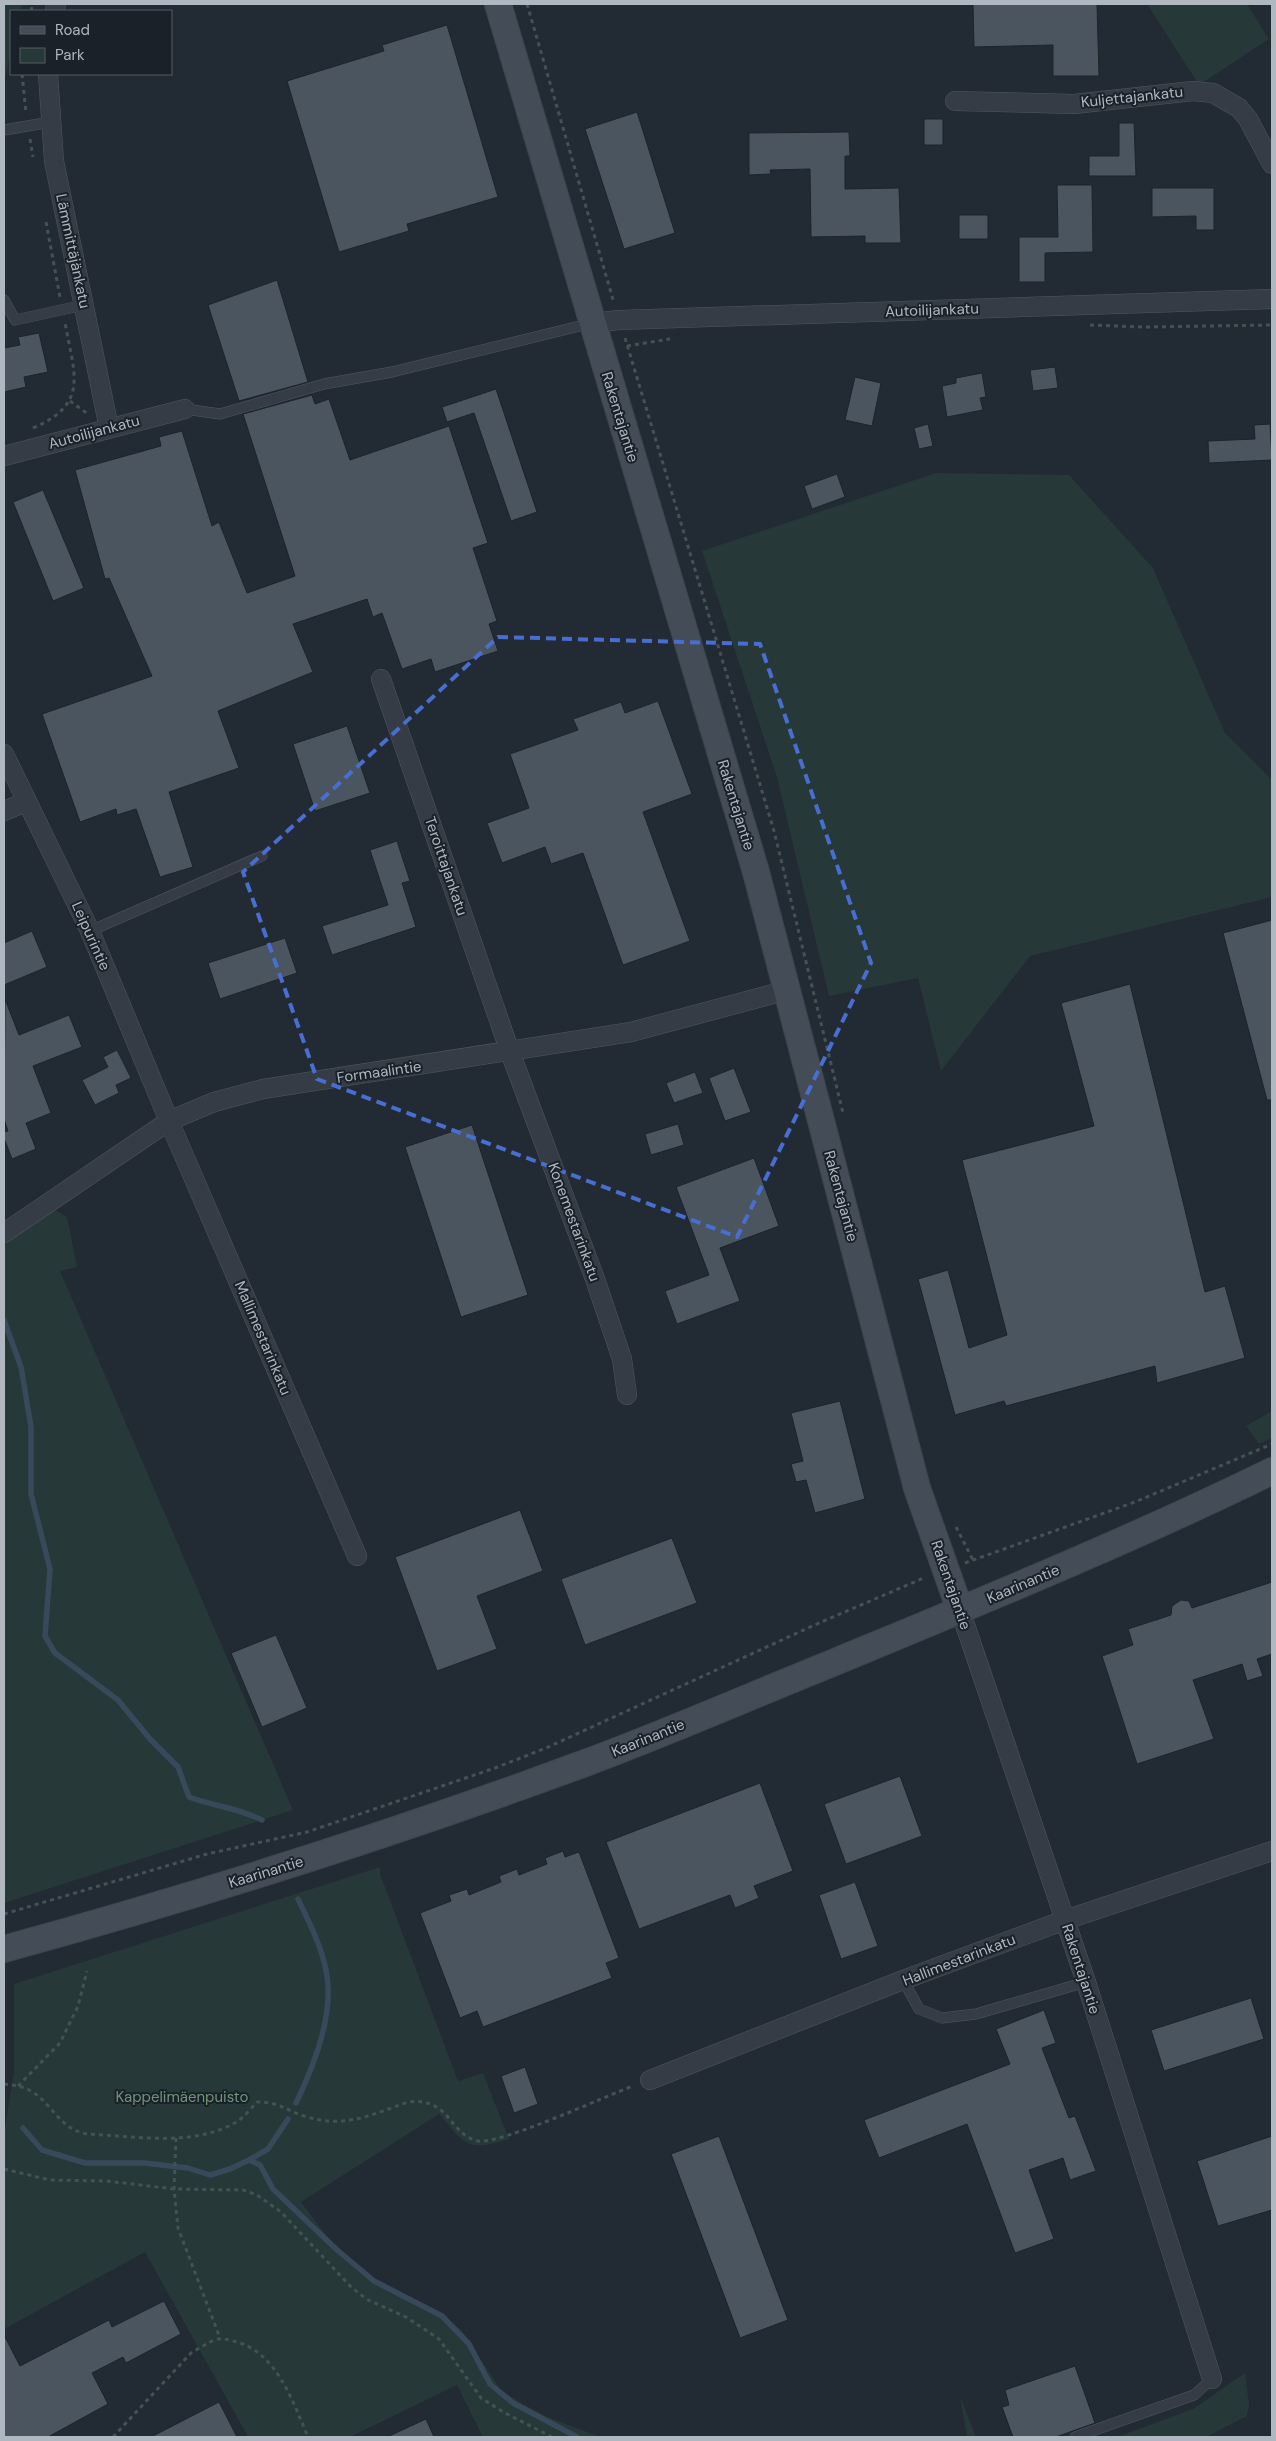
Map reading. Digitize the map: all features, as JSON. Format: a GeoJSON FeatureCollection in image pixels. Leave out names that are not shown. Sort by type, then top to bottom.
{"type":"FeatureCollection","features":[{"type":"Feature","properties":{"kind":"street","name":"Rakentajantie"},"geometry":{"type":"LineString","coordinates":[[498,4],[756,872],[917,1488],[1086,1982],[1212,2379]]}},
{"type":"Feature","properties":{"kind":"street","name":"Lämmittäjänkatu"},"geometry":{"type":"LineString","coordinates":[[48,75],[54,161],[109,428]]}},
{"type":"Feature","properties":{"kind":"street","name":"Kuljettajankatu"},"geometry":{"type":"LineString","coordinates":[[955,101],[1074,104],[1193,91],[1213,93],[1239,108],[1248,119],[1272,164]]}},
{"type":"Feature","properties":{"kind":"street","name":"Autoilijankatu"},"geometry":{"type":"LineString","coordinates":[[593,323],[630,320],[1272,299]]}},
{"type":"Feature","properties":{"kind":"street","name":"Autoilijankatu"},"geometry":{"type":"LineString","coordinates":[[4,456],[185,408]]}},
{"type":"Feature","properties":{"kind":"street","name":"Teroittajankatu"},"geometry":{"type":"LineString","coordinates":[[381,679],[510,1052]]}},
{"type":"Feature","properties":{"kind":"street","name":"Leipurintie"},"geometry":{"type":"LineString","coordinates":[[4,754],[90,931],[169,1121]]}},
{"type":"Feature","properties":{"kind":"street"},"geometry":{"type":"LineString","coordinates":[[4,811],[26,802]]}},
{"type":"Feature","properties":{"kind":"street","name":"Formaalintie"},"geometry":{"type":"LineString","coordinates":[[4,1233],[169,1121],[214,1102],[263,1089],[631,1032],[788,990]]}},
{"type":"Feature","properties":{"kind":"street","name":"Konemestarinkatu"},"geometry":{"type":"LineString","coordinates":[[510,1052],[596,1279],[622,1359],[627,1395]]}},
{"type":"Feature","properties":{"kind":"street","name":"Mallimestarinkatu"},"geometry":{"type":"LineString","coordinates":[[169,1121],[358,1556]]}},
{"type":"Feature","properties":{"kind":"street","name":"Kaarinantie"},"geometry":{"type":"LineString","coordinates":[[4,1949],[123,1917],[367,1840],[592,1761],[960,1610],[1135,1535],[1272,1471]]}},
{"type":"Feature","properties":{"kind":"street","name":"Hallimestarinkatu"},"geometry":{"type":"LineString","coordinates":[[650,2080],[903,1980],[1065,1920],[1272,1851]]}},
{"type":"Feature","properties":{"kind":"lane"},"geometry":{"type":"LineString","coordinates":[[4,130],[27,124],[51,122]]}},
{"type":"Feature","properties":{"kind":"lane"},"geometry":{"type":"LineString","coordinates":[[4,300],[15,320],[84,305]]}},
{"type":"Feature","properties":{"kind":"lane"},"geometry":{"type":"LineString","coordinates":[[185,408],[220,414],[324,384],[392,372],[593,323]]}},
{"type":"Feature","properties":{"kind":"lane"},"geometry":{"type":"LineString","coordinates":[[90,931],[262,856]]}},
{"type":"Feature","properties":{"kind":"lane"},"geometry":{"type":"LineString","coordinates":[[903,1980],[919,2009],[942,2018],[976,2014],[1086,1982]]}},
{"type":"Feature","properties":{"kind":"lane"},"geometry":{"type":"LineString","coordinates":[[1075,2437],[1194,2395],[1212,2379]]}},
{"type":"Feature","properties":{"kind":"path"},"geometry":{"type":"LineString","coordinates":[[22,75],[27,124],[34,163]]}},
{"type":"Feature","properties":{"kind":"path"},"geometry":{"type":"LineString","coordinates":[[31,428],[49,421],[70,401],[75,383],[44,212]]}},
{"type":"Feature","properties":{"kind":"path"},"geometry":{"type":"LineString","coordinates":[[4,1914],[207,1854],[307,1832],[495,1768],[546,1748],[882,1594],[1135,1502],[1272,1444]]}},
{"type":"Feature","properties":{"kind":"path"},"geometry":{"type":"LineString","coordinates":[[18,2086],[60,2043],[71,2024],[87,1971]]}},
{"type":"Feature","properties":{"kind":"path"},"geometry":{"type":"LineString","coordinates":[[4,2084],[18,2086],[40,2098],[60,2122],[78,2132],[176,2138],[211,2133],[239,2120],[257,2102],[274,2102],[304,2116],[330,2122],[352,2121],[408,2102],[417,2101],[426,2102],[445,2112],[469,2137],[479,2141],[493,2140],[650,2080]]}},
{"type":"Feature","properties":{"kind":"path"},"geometry":{"type":"LineString","coordinates":[[176,2138],[174,2189],[178,2228],[220,2338]]}},
{"type":"Feature","properties":{"kind":"path"},"geometry":{"type":"LineString","coordinates":[[4,2169],[50,2180],[107,2181],[174,2189],[243,2190],[268,2201],[352,2288],[368,2300],[406,2317],[439,2339],[481,2398],[505,2413],[552,2437]]}},
{"type":"Feature","properties":{"kind":"path"},"geometry":{"type":"LineString","coordinates":[[113,2437],[191,2353],[220,2338],[239,2342],[266,2361],[287,2389],[308,2437]]}},
{"type":"Feature","properties":{"kind":"highlighted area"},"geometry":{"type":"Polygon","coordinates":[[[498,637],[760,644],[871,963],[737,1237],[317,1079],[243,872],[498,637]]]}},
{"type":"Feature","properties":{"kind":"green space"},"geometry":{"type":"Polygon","coordinates":[[[4,4],[22,4],[20,10],[10,10],[10,56],[4,83],[4,4]]]}},
{"type":"Feature","properties":{"kind":"green space"},"geometry":{"type":"Polygon","coordinates":[[[1147,4],[1247,4],[1269,39],[1199,85],[1147,4]]]}},
{"type":"Feature","properties":{"kind":"green space"},"geometry":{"type":"Polygon","coordinates":[[[936,473],[1069,475],[1153,568],[1225,733],[1272,780],[1272,897],[1030,956],[941,1071],[918,978],[829,996],[777,777],[702,551],[936,473]]]}},
{"type":"Feature","properties":{"kind":"green space"},"geometry":{"type":"Polygon","coordinates":[[[47,1205],[67,1217],[77,1267],[60,1271],[293,1810],[4,1903],[4,1233],[47,1205]]]}},
{"type":"Feature","properties":{"kind":"green space"},"geometry":{"type":"Polygon","coordinates":[[[1272,1411],[1272,1438],[1259,1444],[1246,1426],[1272,1411]]]}},
{"type":"Feature","properties":{"kind":"green space","name":"Kappelimäenpuisto"},"geometry":{"type":"Polygon","coordinates":[[[380,1867],[380,1874],[458,2081],[483,2073],[509,2139],[484,2145],[468,2143],[455,2133],[439,2114],[301,2202],[326,2235],[344,2254],[378,2281],[438,2311],[461,2330],[501,2390],[550,2418],[600,2437],[483,2437],[457,2385],[350,2437],[245,2437],[247,2435],[145,2252],[4,2329],[4,2132],[14,2073],[14,1984],[380,1867]]]}},
{"type":"Feature","properties":{"kind":"green space"},"geometry":{"type":"Polygon","coordinates":[[[1245,2373],[1249,2403],[1247,2416],[1206,2437],[1117,2437],[1193,2409],[1245,2373]]]}},
{"type":"Feature","properties":{"kind":"green space"},"geometry":{"type":"Polygon","coordinates":[[[960,2396],[976,2437],[967,2437],[960,2396]]]}},
{"type":"Feature","properties":{"kind":"building"},"geometry":{"type":"Polygon","coordinates":[[[973,4],[1097,4],[1099,76],[1053,76],[1053,45],[974,47],[973,4]]]}},
{"type":"Feature","properties":{"kind":"building"},"geometry":{"type":"Polygon","coordinates":[[[447,25],[498,197],[407,224],[409,231],[339,252],[287,81],[384,51],[382,45],[447,25]]]}},
{"type":"Feature","properties":{"kind":"building"},"geometry":{"type":"Polygon","coordinates":[[[637,112],[675,233],[624,249],[585,129],[637,112]]]}},
{"type":"Feature","properties":{"kind":"building"},"geometry":{"type":"Polygon","coordinates":[[[924,119],[943,119],[943,145],[924,145],[924,119]]]}},
{"type":"Feature","properties":{"kind":"building"},"geometry":{"type":"Polygon","coordinates":[[[1119,123],[1134,123],[1136,176],[1089,176],[1089,156],[1119,156],[1119,123]]]}},
{"type":"Feature","properties":{"kind":"building"},"geometry":{"type":"Polygon","coordinates":[[[849,132],[850,156],[845,156],[845,189],[899,188],[901,243],[865,243],[865,236],[811,237],[810,169],[770,170],[771,174],[749,175],[749,133],[849,132]]]}},
{"type":"Feature","properties":{"kind":"building"},"geometry":{"type":"Polygon","coordinates":[[[1057,185],[1092,185],[1093,252],[1045,253],[1045,282],[1019,282],[1019,237],[1058,237],[1057,185]]]}},
{"type":"Feature","properties":{"kind":"building"},"geometry":{"type":"Polygon","coordinates":[[[1152,188],[1214,188],[1214,230],[1196,230],[1196,216],[1152,217],[1152,188]]]}},
{"type":"Feature","properties":{"kind":"building"},"geometry":{"type":"Polygon","coordinates":[[[959,215],[988,215],[988,239],[959,239],[959,215]]]}},
{"type":"Feature","properties":{"kind":"building"},"geometry":{"type":"Polygon","coordinates":[[[277,280],[308,382],[239,401],[208,305],[277,280]]]}},
{"type":"Feature","properties":{"kind":"building"},"geometry":{"type":"Polygon","coordinates":[[[39,333],[48,372],[24,377],[26,387],[4,392],[4,348],[20,345],[18,337],[39,333]]]}},
{"type":"Feature","properties":{"kind":"building"},"geometry":{"type":"Polygon","coordinates":[[[1055,367],[1058,388],[1033,391],[1030,370],[1055,367]]]}},
{"type":"Feature","properties":{"kind":"building"},"geometry":{"type":"Polygon","coordinates":[[[982,373],[986,397],[980,398],[983,410],[947,417],[942,386],[956,383],[956,378],[982,373]]]}},
{"type":"Feature","properties":{"kind":"building"},"geometry":{"type":"Polygon","coordinates":[[[855,377],[881,383],[872,426],[845,420],[855,377]]]}},
{"type":"Feature","properties":{"kind":"building"},"geometry":{"type":"Polygon","coordinates":[[[496,389],[537,512],[511,521],[474,413],[447,422],[442,407],[496,389]]]}},
{"type":"Feature","properties":{"kind":"building"},"geometry":{"type":"Polygon","coordinates":[[[312,395],[315,404],[329,399],[350,460],[449,426],[488,543],[473,548],[497,621],[489,624],[498,651],[435,672],[431,659],[402,669],[382,613],[373,617],[367,599],[293,624],[313,672],[218,711],[239,768],[169,792],[193,867],[160,877],[136,809],[117,815],[116,809],[80,822],[42,714],[152,676],[109,578],[105,579],[75,470],[161,446],[159,437],[182,431],[212,526],[219,522],[247,593],[295,576],[243,414],[312,395]]]}},
{"type":"Feature","properties":{"kind":"building"},"geometry":{"type":"Polygon","coordinates":[[[928,424],[933,446],[919,449],[914,428],[928,424]]]}},
{"type":"Feature","properties":{"kind":"building"},"geometry":{"type":"Polygon","coordinates":[[[1270,424],[1272,460],[1209,463],[1208,441],[1255,439],[1254,425],[1270,424]]]}},
{"type":"Feature","properties":{"kind":"building"},"geometry":{"type":"Polygon","coordinates":[[[837,474],[845,497],[812,509],[804,486],[837,474]]]}},
{"type":"Feature","properties":{"kind":"building"},"geometry":{"type":"Polygon","coordinates":[[[43,490],[84,588],[53,601],[13,502],[43,490]]]}},
{"type":"Feature","properties":{"kind":"building"},"geometry":{"type":"Polygon","coordinates":[[[658,701],[692,794],[643,812],[690,941],[623,965],[583,853],[551,864],[545,847],[502,863],[487,823],[529,808],[510,754],[578,730],[573,719],[621,702],[625,713],[658,701]]]}},
{"type":"Feature","properties":{"kind":"building"},"geometry":{"type":"Polygon","coordinates":[[[347,726],[370,793],[315,811],[293,744],[347,726]]]}},
{"type":"Feature","properties":{"kind":"building"},"geometry":{"type":"Polygon","coordinates":[[[397,841],[410,881],[402,883],[416,927],[332,955],[322,926],[388,905],[370,850],[397,841]]]}},
{"type":"Feature","properties":{"kind":"building"},"geometry":{"type":"Polygon","coordinates":[[[1272,920],[1272,1100],[1267,1100],[1223,933],[1272,920]]]}},
{"type":"Feature","properties":{"kind":"building"},"geometry":{"type":"Polygon","coordinates":[[[32,931],[47,967],[4,985],[4,943],[32,931]]]}},
{"type":"Feature","properties":{"kind":"building"},"geometry":{"type":"Polygon","coordinates":[[[285,938],[297,973],[220,999],[208,963],[285,938]]]}},
{"type":"Feature","properties":{"kind":"building"},"geometry":{"type":"Polygon","coordinates":[[[1130,984],[1205,1292],[1225,1286],[1245,1358],[1157,1383],[1155,1366],[1006,1406],[1004,1401],[955,1415],[918,1279],[948,1270],[969,1348],[1007,1335],[962,1160],[1094,1126],[1061,1003],[1130,984]]]}},
{"type":"Feature","properties":{"kind":"building"},"geometry":{"type":"Polygon","coordinates":[[[5,999],[19,1035],[69,1015],[82,1047],[33,1066],[51,1113],[26,1123],[36,1149],[12,1159],[4,1138],[4,1132],[8,1131],[4,1119],[5,999]]]}},
{"type":"Feature","properties":{"kind":"building"},"geometry":{"type":"Polygon","coordinates":[[[117,1050],[131,1078],[116,1085],[119,1093],[95,1105],[82,1080],[108,1067],[103,1057],[117,1050]]]}},
{"type":"Feature","properties":{"kind":"building"},"geometry":{"type":"Polygon","coordinates":[[[734,1068],[751,1112],[725,1121],[709,1078],[734,1068]]]}},
{"type":"Feature","properties":{"kind":"building"},"geometry":{"type":"Polygon","coordinates":[[[695,1072],[703,1093],[674,1103],[666,1083],[695,1072]]]}},
{"type":"Feature","properties":{"kind":"building"},"geometry":{"type":"Polygon","coordinates":[[[678,1124],[684,1145],[651,1155],[645,1134],[678,1124]]]}},
{"type":"Feature","properties":{"kind":"building"},"geometry":{"type":"Polygon","coordinates":[[[472,1125],[528,1295],[461,1317],[405,1147],[472,1125]]]}},
{"type":"Feature","properties":{"kind":"building"},"geometry":{"type":"Polygon","coordinates":[[[754,1158],[779,1226],[720,1248],[740,1301],[677,1324],[665,1291],[709,1275],[676,1187],[754,1158]]]}},
{"type":"Feature","properties":{"kind":"building"},"geometry":{"type":"Polygon","coordinates":[[[840,1401],[865,1499],[815,1513],[806,1480],[796,1482],[791,1464],[803,1461],[791,1413],[840,1401]]]}},
{"type":"Feature","properties":{"kind":"building"},"geometry":{"type":"Polygon","coordinates":[[[520,1510],[543,1571],[477,1596],[497,1649],[437,1671],[395,1557],[520,1510]]]}},
{"type":"Feature","properties":{"kind":"building"},"geometry":{"type":"Polygon","coordinates":[[[672,1538],[697,1603],[585,1645],[561,1579],[672,1538]]]}},
{"type":"Feature","properties":{"kind":"building"},"geometry":{"type":"Polygon","coordinates":[[[1272,1582],[1272,1654],[1257,1659],[1263,1676],[1247,1681],[1242,1664],[1193,1680],[1214,1739],[1137,1764],[1102,1656],[1133,1645],[1128,1629],[1171,1615],[1172,1606],[1181,1600],[1189,1601],[1192,1608],[1272,1582]]]}},
{"type":"Feature","properties":{"kind":"building"},"geometry":{"type":"Polygon","coordinates":[[[276,1635],[307,1708],[262,1727],[231,1653],[276,1635]]]}},
{"type":"Feature","properties":{"kind":"building"},"geometry":{"type":"Polygon","coordinates":[[[900,1776],[922,1836],[846,1864],[824,1804],[900,1776]]]}},
{"type":"Feature","properties":{"kind":"building"},"geometry":{"type":"Polygon","coordinates":[[[760,1783],[793,1871],[754,1886],[759,1898],[735,1908],[730,1895],[639,1929],[606,1842],[760,1783]]]}},
{"type":"Feature","properties":{"kind":"building"},"geometry":{"type":"Polygon","coordinates":[[[563,1851],[565,1857],[579,1852],[619,1958],[606,1963],[612,1978],[483,2027],[477,2011],[460,2018],[420,1913],[451,1901],[449,1895],[467,1889],[469,1895],[501,1882],[499,1876],[517,1869],[519,1875],[547,1864],[545,1858],[563,1851]]]}},
{"type":"Feature","properties":{"kind":"building"},"geometry":{"type":"Polygon","coordinates":[[[855,1882],[878,1946],[841,1959],[819,1895],[855,1882]]]}},
{"type":"Feature","properties":{"kind":"building"},"geometry":{"type":"Polygon","coordinates":[[[1251,1998],[1264,2039],[1164,2071],[1151,2030],[1251,1998]]]}},
{"type":"Feature","properties":{"kind":"building"},"geometry":{"type":"Polygon","coordinates":[[[1044,2010],[1056,2043],[1042,2048],[1069,2118],[1075,2116],[1096,2171],[1070,2180],[1063,2158],[1029,2170],[1054,2239],[1015,2253],[967,2124],[879,2158],[864,2120],[1010,2064],[996,2029],[1044,2010]]]}},
{"type":"Feature","properties":{"kind":"building"},"geometry":{"type":"Polygon","coordinates":[[[525,2067],[538,2104],[514,2113],[501,2076],[525,2067]]]}},
{"type":"Feature","properties":{"kind":"building"},"geometry":{"type":"Polygon","coordinates":[[[719,2136],[788,2320],[740,2338],[671,2154],[719,2136]]]}},
{"type":"Feature","properties":{"kind":"building"},"geometry":{"type":"Polygon","coordinates":[[[1272,2136],[1272,2210],[1218,2226],[1197,2161],[1272,2136]]]}},
{"type":"Feature","properties":{"kind":"building"},"geometry":{"type":"Polygon","coordinates":[[[164,2301],[181,2334],[126,2363],[123,2357],[92,2373],[108,2404],[48,2437],[4,2437],[4,2335],[20,2366],[109,2320],[112,2327],[164,2301]]]}},
{"type":"Feature","properties":{"kind":"building"},"geometry":{"type":"Polygon","coordinates":[[[1075,2366],[1095,2423],[1056,2437],[1013,2437],[1002,2407],[1009,2405],[1005,2390],[1075,2366]]]}},
{"type":"Feature","properties":{"kind":"building"},"geometry":{"type":"Polygon","coordinates":[[[219,2402],[237,2437],[151,2437],[219,2402]]]}},
{"type":"Feature","properties":{"kind":"building"},"geometry":{"type":"Polygon","coordinates":[[[426,2419],[434,2437],[387,2437],[426,2419]]]}},
{"type":"Feature","properties":{"kind":"waterway"},"geometry":{"type":"LineString","coordinates":[[4,1320],[21,1367],[31,1427],[31,1494],[50,1569],[45,1636],[55,1653],[118,1700],[150,1739],[178,1767],[189,1797],[262,1820]]}},
{"type":"Feature","properties":{"kind":"waterway"},"geometry":{"type":"LineString","coordinates":[[296,2103],[316,2056],[328,2003],[326,1970],[321,1952],[298,1899]]}},
{"type":"Feature","properties":{"kind":"waterway"},"geometry":{"type":"LineString","coordinates":[[249,2160],[268,2149],[288,2119]]}},
{"type":"Feature","properties":{"kind":"waterway"},"geometry":{"type":"LineString","coordinates":[[23,2128],[42,2150],[85,2163],[144,2163],[188,2168],[210,2175],[230,2169],[249,2160],[260,2165],[273,2189],[336,2249],[374,2281],[442,2316],[469,2344],[490,2384],[513,2403],[577,2437]]}}]}
